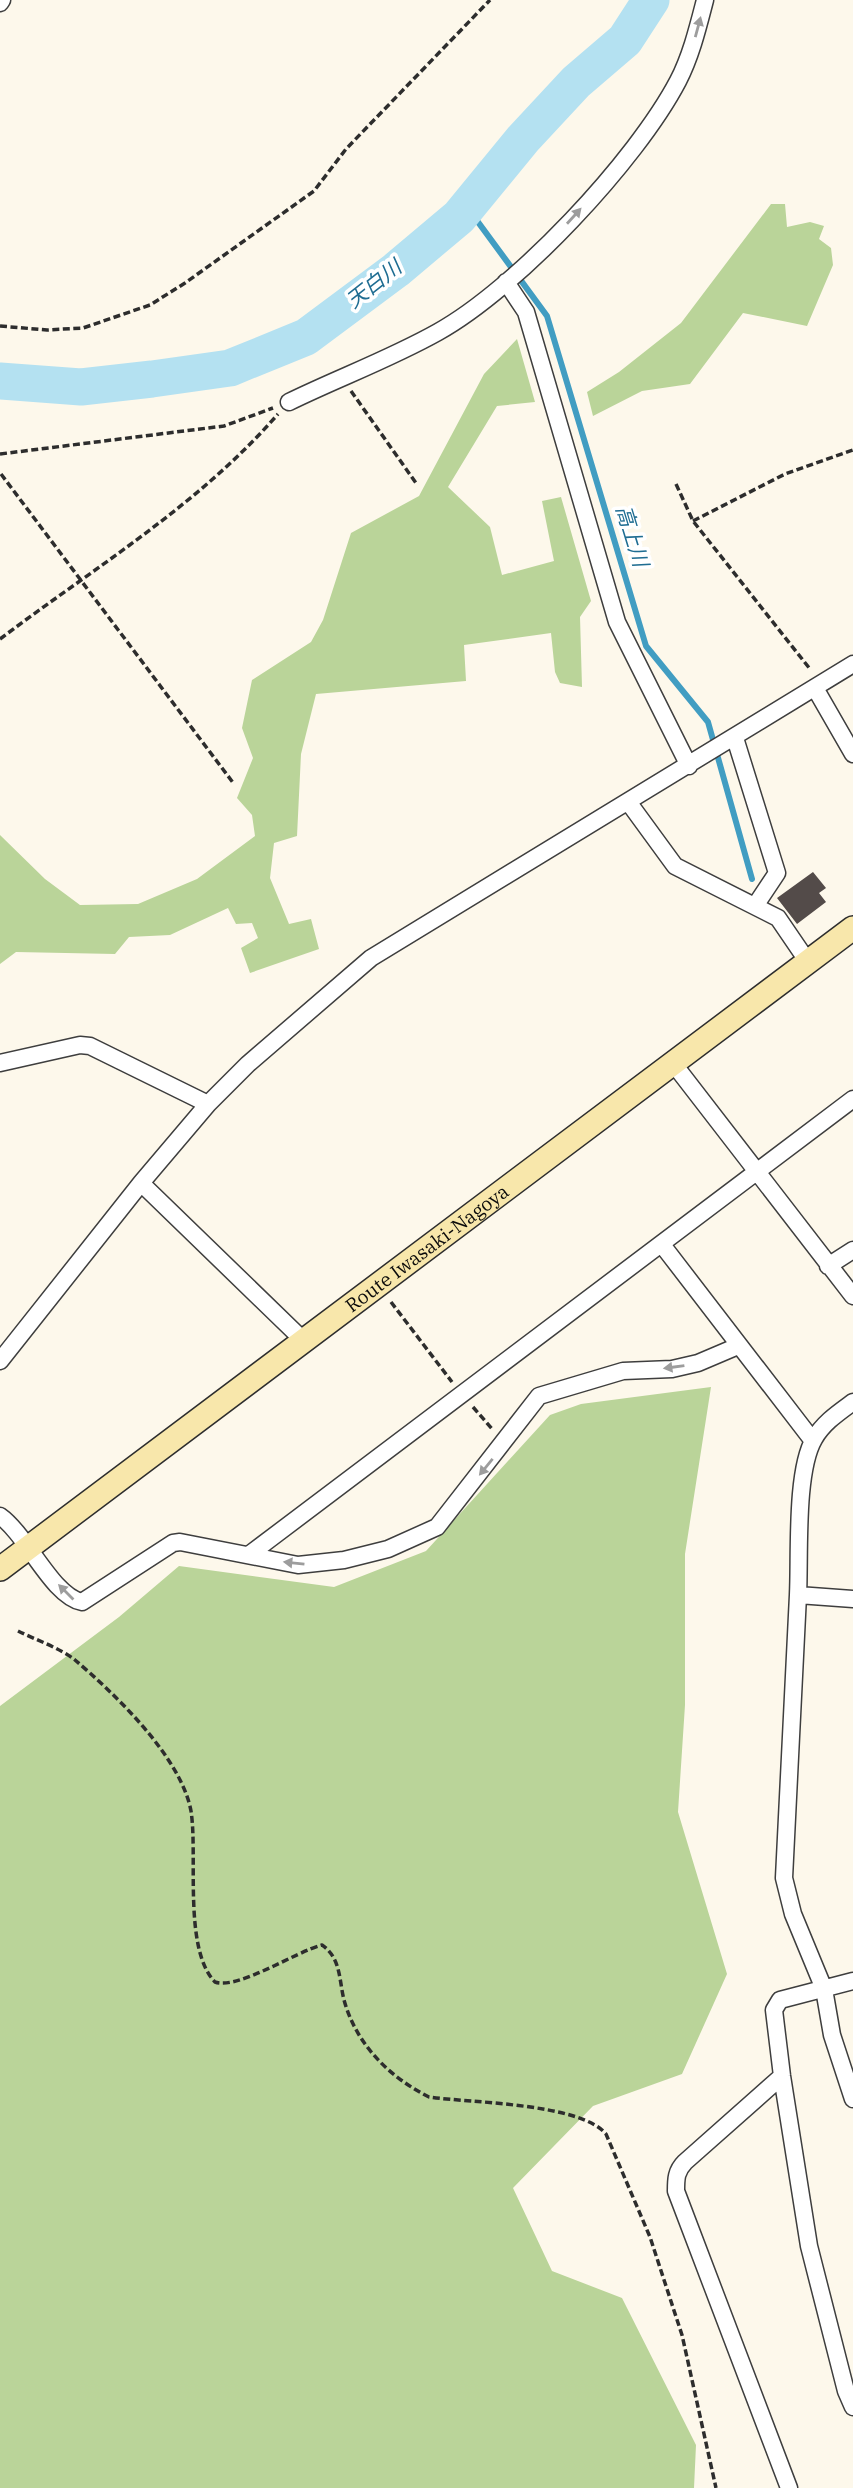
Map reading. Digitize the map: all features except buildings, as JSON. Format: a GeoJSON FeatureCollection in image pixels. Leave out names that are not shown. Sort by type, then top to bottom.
{"type":"FeatureCollection","features":[{"type":"Feature","properties":{"kind":"main road","name":"Route Iwasaki-Nagoya"},"geometry":{"type":"LineString","coordinates":[[0,1569],[853,928]]}},
{"type":"Feature","properties":{"kind":"street"},"geometry":{"type":"LineString","coordinates":[[289,402],[439,331],[509,280],[526,264],[607,180],[655,118],[679,80],[696,36],[705,0]]}},
{"type":"Feature","properties":{"kind":"street"},"geometry":{"type":"LineString","coordinates":[[509,280],[526,312],[617,622],[689,766]]}},
{"type":"Feature","properties":{"kind":"street"},"geometry":{"type":"LineString","coordinates":[[0,1361],[141,1183],[208,1104],[248,1064],[371,958],[853,664]]}},
{"type":"Feature","properties":{"kind":"street"},"geometry":{"type":"LineString","coordinates":[[818,686],[853,754]]}},
{"type":"Feature","properties":{"kind":"street"},"geometry":{"type":"LineString","coordinates":[[729,741],[778,873],[755,906]]}},
{"type":"Feature","properties":{"kind":"street"},"geometry":{"type":"LineString","coordinates":[[629,803],[675,866],[778,918],[808,962]]}},
{"type":"Feature","properties":{"kind":"street"},"geometry":{"type":"LineString","coordinates":[[0,1063],[80,1045],[90,1046],[208,1104]]}},
{"type":"Feature","properties":{"kind":"street"},"geometry":{"type":"LineString","coordinates":[[673,1063],[853,1296]]}},
{"type":"Feature","properties":{"kind":"street"},"geometry":{"type":"LineString","coordinates":[[250,1554],[663,1246],[755,1170],[853,1099]]}},
{"type":"Feature","properties":{"kind":"street"},"geometry":{"type":"LineString","coordinates":[[141,1183],[304,1342]]}},
{"type":"Feature","properties":{"kind":"street"},"geometry":{"type":"LineString","coordinates":[[663,1246],[813,1441]]}},
{"type":"Feature","properties":{"kind":"street"},"geometry":{"type":"LineString","coordinates":[[828,1266],[853,1250]]}},
{"type":"Feature","properties":{"kind":"street"},"geometry":{"type":"LineString","coordinates":[[0,1516],[30,1547],[67,1596],[82,1602],[173,1543],[250,1554],[299,1565],[344,1560],[417,1538],[437,1527],[539,1396],[622,1371],[672,1368],[698,1363],[738,1346]]}},
{"type":"Feature","properties":{"kind":"street"},"geometry":{"type":"LineString","coordinates":[[853,1402],[826,1422],[813,1441],[803,1473],[784,1878],[793,1914],[824,1990],[832,2035],[853,2099]]}},
{"type":"Feature","properties":{"kind":"street"},"geometry":{"type":"LineString","coordinates":[[798,1595],[853,1599]]}},
{"type":"Feature","properties":{"kind":"street"},"geometry":{"type":"LineString","coordinates":[[853,1982],[780,2000],[775,2010],[782,2076],[809,2246],[846,2391],[853,2407]]}},
{"type":"Feature","properties":{"kind":"street"},"geometry":{"type":"LineString","coordinates":[[782,2076],[679,2168],[676,2191],[789,2488]]}},
{"type":"Feature","properties":{"kind":"path"},"geometry":{"type":"LineString","coordinates":[[0,326],[47,330],[83,328],[150,305],[184,283],[314,191],[346,149],[490,0]]}},
{"type":"Feature","properties":{"kind":"path"},"geometry":{"type":"LineString","coordinates":[[343,376],[357,401],[416,483]]}},
{"type":"Feature","properties":{"kind":"path"},"geometry":{"type":"LineString","coordinates":[[0,454],[224,426],[289,402]]}},
{"type":"Feature","properties":{"kind":"path"},"geometry":{"type":"LineString","coordinates":[[0,639],[227,469],[289,402]]}},
{"type":"Feature","properties":{"kind":"path"},"geometry":{"type":"LineString","coordinates":[[694,521],[785,474],[853,450]]}},
{"type":"Feature","properties":{"kind":"path"},"geometry":{"type":"LineString","coordinates":[[1,474],[234,784]]}},
{"type":"Feature","properties":{"kind":"path"},"geometry":{"type":"LineString","coordinates":[[676,484],[694,521],[818,686]]}},
{"type":"Feature","properties":{"kind":"path"},"geometry":{"type":"LineString","coordinates":[[379,1286],[462,1394],[505,1443]]}},
{"type":"Feature","properties":{"kind":"path"},"geometry":{"type":"LineString","coordinates":[[18,1631],[74,1659],[144,1726],[171,1764],[190,1808],[195,1922],[204,1963],[215,1982],[233,1983],[304,1950],[322,1945],[331,1951],[337,1964],[345,2002],[363,2041],[377,2059],[412,2089],[429,2097],[570,2114],[597,2123],[606,2134],[650,2237],[682,2335],[716,2488]]}},
{"type":"Feature","properties":{"kind":"green space"},"geometry":{"type":"Polygon","coordinates":[[[771,204],[785,204],[787,227],[810,222],[824,226],[819,239],[831,248],[833,265],[807,326],[743,313],[690,384],[642,391],[593,416],[587,392],[619,372],[681,323],[771,204]]]}},
{"type":"Feature","properties":{"kind":"green space"},"geometry":{"type":"Polygon","coordinates":[[[517,339],[535,402],[497,406],[448,487],[490,527],[502,575],[554,561],[542,501],[561,497],[591,601],[580,617],[582,687],[560,683],[555,672],[551,633],[464,645],[466,681],[316,694],[301,754],[297,836],[274,843],[270,878],[289,924],[311,919],[319,949],[250,973],[241,948],[258,938],[252,923],[236,924],[228,908],[170,935],[129,937],[115,954],[16,952],[0,964],[0,835],[45,879],[80,905],[138,904],[197,879],[255,836],[252,815],[237,798],[253,758],[242,728],[252,680],[311,642],[323,620],[351,533],[419,496],[484,374],[517,339]]]}},
{"type":"Feature","properties":{"kind":"green space"},"geometry":{"type":"Polygon","coordinates":[[[711,1387],[685,1554],[685,1705],[678,1812],[727,1974],[682,2074],[593,2106],[513,2188],[552,2271],[622,2298],[696,2445],[694,2488],[0,2488],[0,1706],[119,1617],[179,1566],[334,1587],[426,1551],[550,1415],[581,1404],[711,1387]]]}},
{"type":"Feature","properties":{"kind":"waterway","name":"天白川"},"geometry":{"type":"LineString","coordinates":[[0,381],[81,387],[230,368],[306,337],[396,270],[459,217],[523,139],[576,82],[625,40],[651,0]]}},
{"type":"Feature","properties":{"kind":"waterway","name":"高上川"},"geometry":{"type":"LineString","coordinates":[[467,207],[547,316],[646,646],[708,722],[752,879]]}}]}
